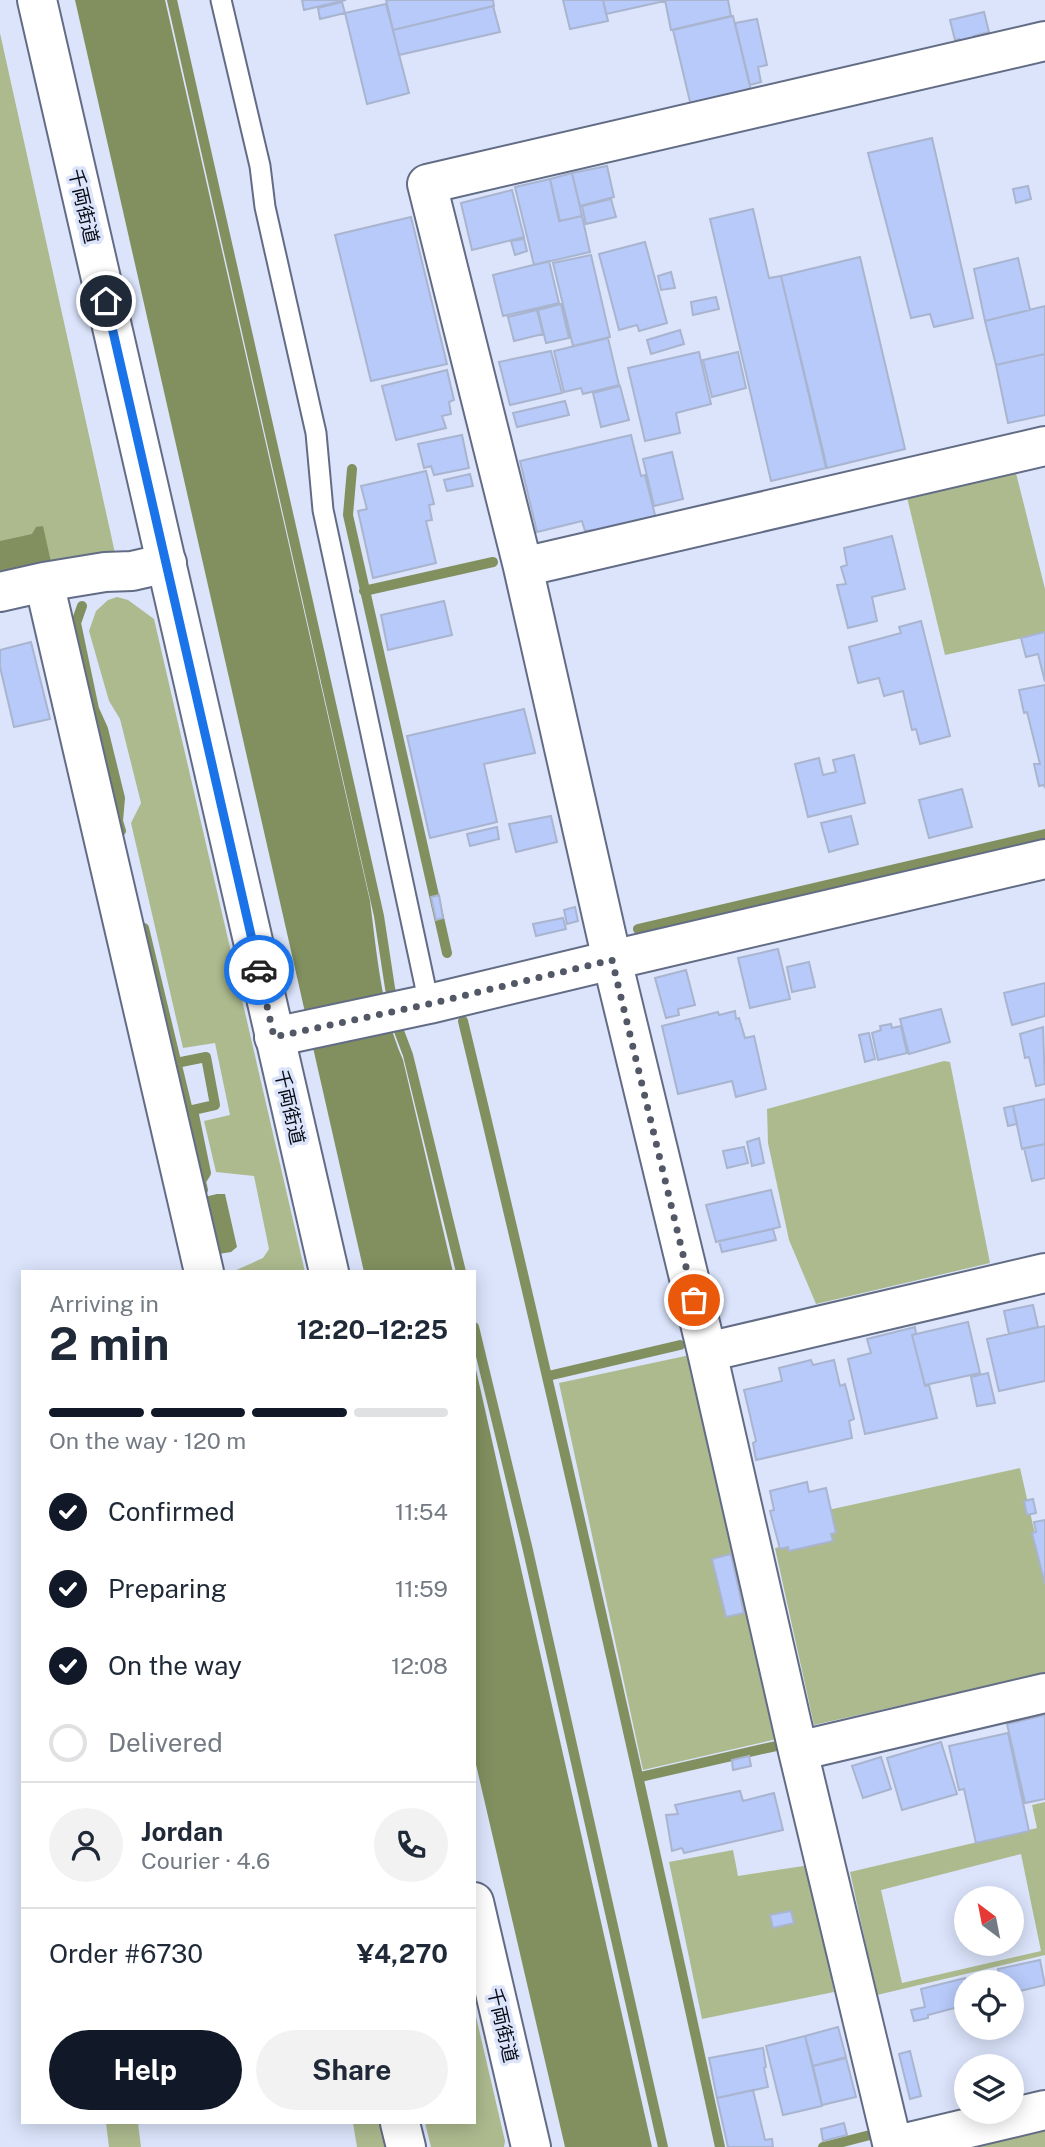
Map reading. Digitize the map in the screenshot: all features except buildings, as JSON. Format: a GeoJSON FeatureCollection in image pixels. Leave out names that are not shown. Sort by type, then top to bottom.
{"type":"FeatureCollection","features":[{"type":"Feature","properties":{"kind":"street","name":"千両街道"},"geometry":{"type":"LineString","coordinates":[[37,0],[167,563],[288,1034],[329,1270]]}},
{"type":"Feature","properties":{"kind":"street"},"geometry":{"type":"LineString","coordinates":[[1045,41],[427,184],[523,567],[612,960],[707,1352],[798,1751],[893,2147],[1045,2110]]}},
{"type":"Feature","properties":{"kind":"street"},"geometry":{"type":"LineString","coordinates":[[523,567],[1045,446]]}},
{"type":"Feature","properties":{"kind":"street"},"geometry":{"type":"LineString","coordinates":[[0,592],[44,582],[167,563]]}},
{"type":"Feature","properties":{"kind":"street"},"geometry":{"type":"LineString","coordinates":[[44,582],[204,1270]]}},
{"type":"Feature","properties":{"kind":"street"},"geometry":{"type":"LineString","coordinates":[[288,1034],[419,1007],[1045,859]]}},
{"type":"Feature","properties":{"kind":"street"},"geometry":{"type":"LineString","coordinates":[[707,1352],[1045,1273]]}},
{"type":"Feature","properties":{"kind":"street"},"geometry":{"type":"LineString","coordinates":[[798,1751],[1045,1693]]}},
{"type":"Feature","properties":{"kind":"street","name":"千両街道"},"geometry":{"type":"LineString","coordinates":[[476,1911],[531,2147]]}},
{"type":"Feature","properties":{"kind":"street"},"geometry":{"type":"LineString","coordinates":[[400,2124],[406,2147]]}},
{"type":"Feature","properties":{"kind":"lane"},"geometry":{"type":"LineString","coordinates":[[221,0],[260,166],[265,207],[316,433],[323,510],[419,1007]]}},
{"type":"Feature","properties":{"kind":"shaded area"},"geometry":{"type":"Polygon","coordinates":[[[75,0],[165,0],[370,901],[385,1002],[403,1060],[453,1270],[364,1270],[75,0]]]}},
{"type":"Feature","properties":{"kind":"shaded area"},"geometry":{"type":"Polygon","coordinates":[[[0,33],[115,553],[0,580],[0,33]]]}},
{"type":"Feature","properties":{"kind":"shaded area"},"geometry":{"type":"Polygon","coordinates":[[[1014,465],[1045,589],[1045,633],[945,655],[905,489],[1014,465]]]}},
{"type":"Feature","properties":{"kind":"shaded area"},"geometry":{"type":"Polygon","coordinates":[[[43,526],[51,562],[0,572],[0,541],[32,534],[36,527],[43,526]]]}},
{"type":"Feature","properties":{"kind":"shaded area"},"geometry":{"type":"Polygon","coordinates":[[[117,597],[128,600],[154,619],[305,1270],[236,1270],[263,1258],[269,1249],[254,1176],[216,1172],[204,1121],[230,1115],[215,1043],[183,1048],[131,823],[141,803],[120,719],[109,701],[89,631],[96,611],[108,600],[117,597]]]}},
{"type":"Feature","properties":{"kind":"shaded area"},"geometry":{"type":"Polygon","coordinates":[[[944,1061],[950,1062],[990,1263],[816,1304],[789,1240],[768,1143],[767,1109],[944,1061]]]}},
{"type":"Feature","properties":{"kind":"shaded area"},"geometry":{"type":"Polygon","coordinates":[[[225,1194],[237,1247],[231,1252],[213,1255],[200,1198],[225,1194]]]}},
{"type":"Feature","properties":{"kind":"shaded area"},"geometry":{"type":"Polygon","coordinates":[[[690,1355],[781,1738],[643,1770],[559,1383],[690,1355]]]}},
{"type":"Feature","properties":{"kind":"shaded area"},"geometry":{"type":"Polygon","coordinates":[[[476,1370],[652,2147],[565,2147],[476,1765],[476,1370]]]}},
{"type":"Feature","properties":{"kind":"shaded area"},"geometry":{"type":"Polygon","coordinates":[[[1020,1468],[1045,1578],[1045,1673],[814,1725],[775,1548],[832,1536],[828,1510],[1020,1468]]]}},
{"type":"Feature","properties":{"kind":"shaded area"},"geometry":{"type":"Polygon","coordinates":[[[1045,1802],[1045,1955],[982,1970],[958,1970],[1041,1951],[1021,1854],[881,1890],[902,1983],[954,1971],[954,1977],[877,1995],[850,1872],[1037,1828],[1032,1805],[1045,1802]]]}},
{"type":"Feature","properties":{"kind":"shaded area"},"geometry":{"type":"Polygon","coordinates":[[[733,1850],[738,1876],[810,1865],[834,1992],[702,2019],[669,1862],[733,1850]]]}},
{"type":"Feature","properties":{"kind":"shaded area"},"geometry":{"type":"Polygon","coordinates":[[[476,2017],[505,2141],[504,2147],[431,2147],[425,2124],[476,2124],[476,2017]]]}},
{"type":"Feature","properties":{"kind":"shaded area"},"geometry":{"type":"Polygon","coordinates":[[[106,2124],[138,2124],[141,2147],[109,2147],[106,2124]]]}},
{"type":"Feature","properties":{"kind":"shaded area"},"geometry":{"type":"Polygon","coordinates":[[[353,2124],[381,2124],[385,2147],[357,2147],[353,2124]]]}},
{"type":"Feature","properties":{"kind":"shaded area"},"geometry":{"type":"Polygon","coordinates":[[[1045,2127],[1045,2147],[960,2147],[1045,2127]]]}},
{"type":"Feature","properties":{"kind":"waterway"},"geometry":{"type":"LineString","coordinates":[[172,0],[379,916],[399,1031],[408,1055],[461,1270]]}},
{"type":"Feature","properties":{"kind":"waterway"},"geometry":{"type":"LineString","coordinates":[[352,469],[348,515],[447,953]]}},
{"type":"Feature","properties":{"kind":"waterway"},"geometry":{"type":"LineString","coordinates":[[364,591],[493,562]]}},
{"type":"Feature","properties":{"kind":"waterway"},"geometry":{"type":"LineString","coordinates":[[82,606],[76,623],[94,709],[103,729],[120,798],[118,821],[121,831]]}},
{"type":"Feature","properties":{"kind":"waterway"},"geometry":{"type":"LineString","coordinates":[[638,929],[1045,834]]}},
{"type":"Feature","properties":{"kind":"waterway"},"geometry":{"type":"LineString","coordinates":[[144,928],[188,1111],[193,1110],[206,1173],[201,1181],[203,1190]]}},
{"type":"Feature","properties":{"kind":"waterway"},"geometry":{"type":"LineString","coordinates":[[463,1021],[530,1302],[720,2147]]}},
{"type":"Feature","properties":{"kind":"waterway"},"geometry":{"type":"LineString","coordinates":[[176,1063],[206,1057],[215,1105],[193,1110]]}},
{"type":"Feature","properties":{"kind":"waterway"},"geometry":{"type":"LineString","coordinates":[[476,1335],[527,1546],[663,2147]]}},
{"type":"Feature","properties":{"kind":"waterway"},"geometry":{"type":"LineString","coordinates":[[548,1376],[680,1345]]}},
{"type":"Feature","properties":{"kind":"waterway"},"geometry":{"type":"LineString","coordinates":[[640,1777],[776,1746]]}},
{"type":"Feature","properties":{"kind":"waterway"},"geometry":{"type":"LineString","coordinates":[[823,2147],[870,2135]]}},
{"type":"Feature","properties":{"kind":"way so far"},"geometry":{"type":"LineString","coordinates":[[259,970],[274,1037],[429,1004],[612,960],[694,1300]]}},
{"type":"Feature","properties":{"kind":"route"},"geometry":{"type":"LineString","coordinates":[[106,301],[259,970]]}}]}
